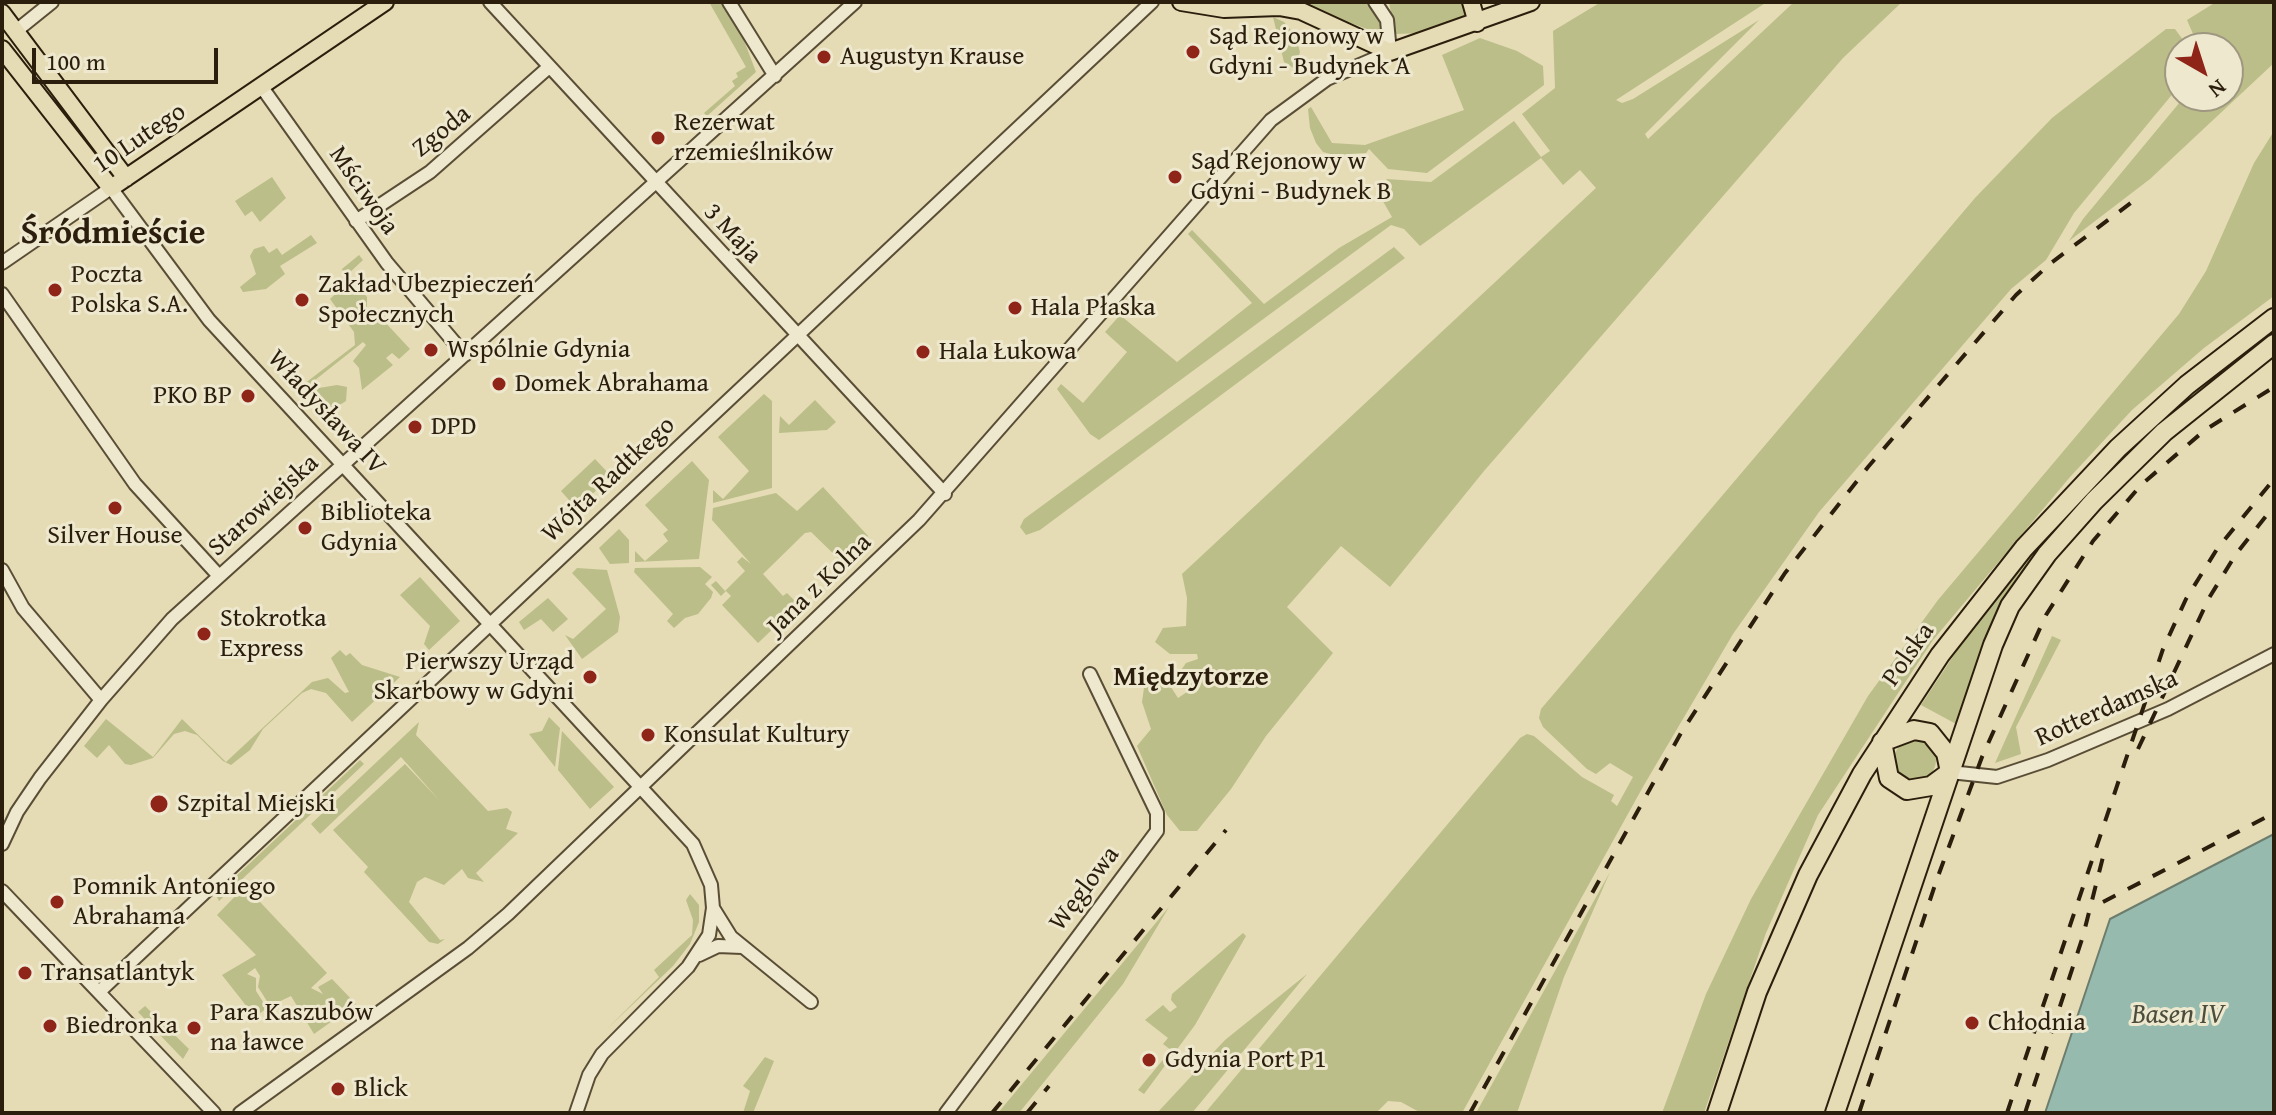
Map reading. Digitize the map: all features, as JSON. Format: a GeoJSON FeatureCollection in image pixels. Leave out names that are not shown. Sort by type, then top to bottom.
{"type":"FeatureCollection","features":[{"type":"Feature","properties":{"kind":"highway","name":"Polska"},"geometry":{"type":"LineString","coordinates":[[1717,1113],[1779,939],[1818,855],[1882,742],[1975,608],[2070,497],[2187,385],[2274,318]]}},
{"type":"Feature","properties":{"kind":"highway"},"geometry":{"type":"LineString","coordinates":[[1835,1113],[2000,626],[2022,586],[2094,501],[2164,432],[2274,344]]}},
{"type":"Feature","properties":{"kind":"highway"},"geometry":{"type":"LineString","coordinates":[[1914,730],[1930,733],[1946,753],[1950,772],[1931,786],[1907,790],[1889,778],[1882,742],[1914,730]]}},
{"type":"Feature","properties":{"kind":"main road","name":"10 Lutego"},"geometry":{"type":"LineString","coordinates":[[118,183],[385,2]]}},
{"type":"Feature","properties":{"kind":"main road"},"geometry":{"type":"LineString","coordinates":[[1471,2],[1477,23]]}},
{"type":"Feature","properties":{"kind":"main road"},"geometry":{"type":"LineString","coordinates":[[1192,3],[1224,9],[1279,7],[1301,11],[1390,52],[1531,2]]}},
{"type":"Feature","properties":{"kind":"main road","name":"Władysława IV"},"geometry":{"type":"LineString","coordinates":[[2,13],[118,183]]}},
{"type":"Feature","properties":{"kind":"main road","name":"Władysława IV"},"geometry":{"type":"LineString","coordinates":[[2,49],[118,183]]}},
{"type":"Feature","properties":{"kind":"street"},"geometry":{"type":"LineString","coordinates":[[16,31],[52,2]]}},
{"type":"Feature","properties":{"kind":"street","name":"3 Maja"},"geometry":{"type":"LineString","coordinates":[[490,2],[654,183],[945,494]]}},
{"type":"Feature","properties":{"kind":"street"},"geometry":{"type":"LineString","coordinates":[[729,2],[775,76]]}},
{"type":"Feature","properties":{"kind":"street","name":"Starowiejska"},"geometry":{"type":"LineString","coordinates":[[2,844],[17,812],[101,700],[172,619],[855,2]]}},
{"type":"Feature","properties":{"kind":"street","name":"Wójta Radtkego"},"geometry":{"type":"LineString","coordinates":[[99,992],[1152,2]]}},
{"type":"Feature","properties":{"kind":"street"},"geometry":{"type":"LineString","coordinates":[[1375,2],[1387,20],[1390,52]]}},
{"type":"Feature","properties":{"kind":"street","name":"Jana z Kolna"},"geometry":{"type":"LineString","coordinates":[[240,1113],[468,948],[642,786],[945,494],[1271,120],[1327,79],[1390,52]]}},
{"type":"Feature","properties":{"kind":"street","name":"Zgoda"},"geometry":{"type":"LineString","coordinates":[[356,221],[430,172],[549,67]]}},
{"type":"Feature","properties":{"kind":"street","name":"Mściwoja"},"geometry":{"type":"LineString","coordinates":[[261,86],[356,221],[465,355]]}},
{"type":"Feature","properties":{"kind":"street","name":"10 Lutego"},"geometry":{"type":"LineString","coordinates":[[2,263],[118,183]]}},
{"type":"Feature","properties":{"kind":"street","name":"Władysława IV"},"geometry":{"type":"LineString","coordinates":[[118,183],[209,320],[693,844],[711,885],[713,908]]}},
{"type":"Feature","properties":{"kind":"street"},"geometry":{"type":"LineString","coordinates":[[2,294],[135,484],[219,576]]}},
{"type":"Feature","properties":{"kind":"street"},"geometry":{"type":"LineString","coordinates":[[2,570],[23,608],[101,700]]}},
{"type":"Feature","properties":{"kind":"street","name":"Rotterdamska"},"geometry":{"type":"LineString","coordinates":[[1950,772],[1997,777],[2048,760],[2168,709],[2274,654]]}},
{"type":"Feature","properties":{"kind":"street","name":"Węglowa"},"geometry":{"type":"LineString","coordinates":[[946,1113],[1157,831],[1157,813],[1152,800],[1090,674]]}},
{"type":"Feature","properties":{"kind":"street"},"geometry":{"type":"LineString","coordinates":[[2,819],[17,812]]}},
{"type":"Feature","properties":{"kind":"street"},"geometry":{"type":"LineString","coordinates":[[2,891],[214,1113]]}},
{"type":"Feature","properties":{"kind":"street"},"geometry":{"type":"LineString","coordinates":[[713,908],[726,931],[742,947],[811,1002]]}},
{"type":"Feature","properties":{"kind":"street"},"geometry":{"type":"LineString","coordinates":[[576,1113],[589,1075],[602,1054],[698,955],[709,935],[713,908]]}},
{"type":"Feature","properties":{"kind":"street"},"geometry":{"type":"LineString","coordinates":[[698,955],[718,946],[742,947]]}},
{"type":"Feature","properties":{"kind":"green space"},"geometry":{"type":"Polygon","coordinates":[[[709,2],[723,2],[740,30],[756,72],[707,116],[704,113],[735,86],[732,81],[738,77],[736,73],[746,67],[709,2]]]}},
{"type":"Feature","properties":{"kind":"green space"},"geometry":{"type":"Polygon","coordinates":[[[1292,2],[1366,2],[1378,17],[1381,30],[1367,29],[1292,2]]]}},
{"type":"Feature","properties":{"kind":"green space"},"geometry":{"type":"Polygon","coordinates":[[[1389,2],[1466,2],[1468,12],[1465,19],[1426,33],[1395,34],[1389,2]]]}},
{"type":"Feature","properties":{"kind":"green space"},"geometry":{"type":"Polygon","coordinates":[[[1601,2],[1767,2],[1616,100],[1622,103],[1633,99],[1759,20],[1645,134],[1648,139],[1794,2],[1902,2],[1843,58],[1484,471],[1390,587],[1341,546],[1287,607],[1333,653],[1266,736],[1231,789],[1197,831],[1180,831],[1167,815],[1137,746],[1151,729],[1142,702],[1145,681],[1169,684],[1178,698],[1187,692],[1179,673],[1186,663],[1198,659],[1197,654],[1170,654],[1155,642],[1163,628],[1186,626],[1187,598],[1182,574],[1596,188],[1580,170],[1563,185],[1541,158],[1420,246],[1404,229],[1391,225],[1099,440],[1090,434],[1057,389],[1061,384],[1083,403],[1127,352],[1105,332],[1120,315],[1177,362],[1252,303],[1188,234],[1192,230],[1264,304],[1339,248],[1392,217],[1380,196],[1392,187],[1386,179],[1431,182],[1514,121],[1541,157],[1550,151],[1522,114],[1555,88],[1553,31],[1601,2]]]}},
{"type":"Feature","properties":{"kind":"green space"},"geometry":{"type":"Polygon","coordinates":[[[2216,2],[2274,2],[2274,63],[2244,91],[2244,32],[2192,32],[2187,20],[2216,2]]]}},
{"type":"Feature","properties":{"kind":"green space"},"geometry":{"type":"Polygon","coordinates":[[[1273,17],[1284,22],[1295,35],[1300,52],[1295,69],[1284,62],[1273,17]]]}},
{"type":"Feature","properties":{"kind":"green space"},"geometry":{"type":"Polygon","coordinates":[[[2166,29],[2177,32],[2164,32],[2164,104],[2074,213],[2046,260],[2011,289],[1819,512],[1733,634],[1644,785],[1462,1113],[1421,1113],[1401,1102],[1388,1101],[1376,1113],[1205,1113],[1520,738],[1527,734],[1534,736],[1582,777],[1614,795],[1611,801],[1617,806],[1633,777],[1610,763],[1596,774],[1587,769],[1543,727],[1539,718],[1541,709],[1975,198],[2052,118],[2166,29]]]}},
{"type":"Feature","properties":{"kind":"green space"},"geometry":{"type":"Polygon","coordinates":[[[1480,38],[1517,51],[1543,66],[1544,85],[1427,173],[1388,169],[1369,149],[1366,153],[1334,155],[1323,152],[1316,143],[1310,128],[1308,109],[1311,107],[1332,143],[1365,145],[1464,110],[1442,55],[1480,38]]]}},
{"type":"Feature","properties":{"kind":"green space"},"geometry":{"type":"Polygon","coordinates":[[[2172,112],[2222,112],[2150,179],[2069,241],[2083,219],[2172,112]]]}},
{"type":"Feature","properties":{"kind":"green space"},"geometry":{"type":"Polygon","coordinates":[[[2274,131],[2274,296],[2204,348],[2132,410],[2070,477],[1933,640],[1818,815],[1766,933],[1704,1113],[1662,1113],[1706,994],[1751,899],[1868,696],[1938,600],[2179,314],[2206,271],[2254,163],[2274,131]]]}},
{"type":"Feature","properties":{"kind":"green space"},"geometry":{"type":"Polygon","coordinates":[[[272,177],[286,198],[260,222],[252,211],[245,216],[235,201],[272,177]]]}},
{"type":"Feature","properties":{"kind":"green space"},"geometry":{"type":"Polygon","coordinates":[[[311,235],[317,243],[280,266],[285,274],[266,289],[243,292],[240,287],[256,274],[250,256],[254,249],[264,246],[269,253],[277,248],[282,255],[311,235]]]}},
{"type":"Feature","properties":{"kind":"green space"},"geometry":{"type":"Polygon","coordinates":[[[1394,247],[1405,258],[1040,530],[1026,535],[1020,527],[1024,519],[1394,247]]]}},
{"type":"Feature","properties":{"kind":"green space"},"geometry":{"type":"Polygon","coordinates":[[[359,255],[363,260],[347,275],[367,297],[367,308],[410,349],[399,359],[392,353],[386,358],[393,365],[362,390],[359,368],[353,361],[366,345],[363,342],[300,392],[295,386],[301,381],[304,384],[355,345],[354,332],[330,299],[347,283],[342,269],[359,255]]]}},
{"type":"Feature","properties":{"kind":"green space"},"geometry":{"type":"Polygon","coordinates":[[[2274,329],[2274,336],[2164,420],[2019,574],[2001,603],[1980,650],[1958,725],[1921,705],[1993,596],[2034,547],[2162,418],[2274,329]]]}},
{"type":"Feature","properties":{"kind":"green space"},"geometry":{"type":"Polygon","coordinates":[[[337,385],[347,387],[346,401],[322,416],[303,396],[313,389],[337,385]]]}},
{"type":"Feature","properties":{"kind":"green space"},"geometry":{"type":"Polygon","coordinates":[[[764,394],[772,401],[772,488],[713,503],[713,490],[723,499],[749,471],[718,437],[764,394]]]}},
{"type":"Feature","properties":{"kind":"green space"},"geometry":{"type":"Polygon","coordinates":[[[815,400],[836,422],[827,430],[779,433],[780,416],[789,425],[815,400]]]}},
{"type":"Feature","properties":{"kind":"green space"},"geometry":{"type":"Polygon","coordinates":[[[595,459],[611,476],[577,509],[561,491],[595,459]]]}},
{"type":"Feature","properties":{"kind":"green space"},"geometry":{"type":"Polygon","coordinates":[[[692,461],[709,480],[699,559],[635,562],[635,551],[645,561],[668,541],[663,534],[668,530],[645,505],[692,461]]]}},
{"type":"Feature","properties":{"kind":"green space"},"geometry":{"type":"Polygon","coordinates":[[[823,487],[868,536],[842,562],[811,532],[805,533],[763,574],[783,596],[787,593],[796,602],[791,605],[798,605],[758,643],[722,605],[731,596],[726,591],[721,596],[711,585],[716,581],[725,591],[745,571],[737,562],[742,557],[751,564],[712,520],[713,508],[776,493],[797,511],[823,487]]]}},
{"type":"Feature","properties":{"kind":"green space"},"geometry":{"type":"Polygon","coordinates":[[[619,529],[629,540],[629,563],[610,564],[599,548],[619,529]]]}},
{"type":"Feature","properties":{"kind":"green space"},"geometry":{"type":"Polygon","coordinates":[[[700,567],[712,577],[705,584],[713,592],[711,598],[698,614],[685,618],[674,628],[667,621],[673,614],[634,572],[635,568],[700,567]]]}},
{"type":"Feature","properties":{"kind":"green space"},"geometry":{"type":"Polygon","coordinates":[[[577,568],[607,570],[620,617],[618,632],[582,659],[565,635],[573,639],[606,609],[572,573],[577,568]]]}},
{"type":"Feature","properties":{"kind":"green space"},"geometry":{"type":"Polygon","coordinates":[[[420,577],[460,621],[429,650],[424,644],[430,626],[400,595],[420,577]]]}},
{"type":"Feature","properties":{"kind":"green space"},"geometry":{"type":"Polygon","coordinates":[[[548,598],[568,619],[553,632],[541,619],[524,630],[519,622],[548,598]]]}},
{"type":"Feature","properties":{"kind":"green space"},"geometry":{"type":"Polygon","coordinates":[[[2052,636],[2061,640],[2016,727],[2021,754],[1995,763],[2052,636]]]}},
{"type":"Feature","properties":{"kind":"green space"},"geometry":{"type":"Polygon","coordinates":[[[340,650],[346,656],[350,653],[362,665],[400,677],[352,722],[326,693],[311,689],[302,693],[263,729],[250,750],[231,765],[223,761],[197,735],[185,731],[174,734],[153,758],[131,765],[125,764],[109,745],[97,758],[84,746],[106,719],[153,757],[182,719],[226,762],[312,682],[328,678],[345,693],[349,692],[331,658],[340,650]]]}},
{"type":"Feature","properties":{"kind":"green space"},"geometry":{"type":"Polygon","coordinates":[[[549,717],[560,728],[555,767],[529,734],[542,731],[549,717]]]}},
{"type":"Feature","properties":{"kind":"green space"},"geometry":{"type":"Polygon","coordinates":[[[419,722],[416,735],[488,811],[507,808],[512,812],[506,829],[518,833],[476,873],[484,882],[468,878],[462,869],[444,885],[425,877],[417,882],[409,902],[440,940],[445,939],[438,944],[429,942],[364,872],[368,867],[333,830],[405,764],[440,801],[401,757],[320,834],[311,824],[419,722]]]}},
{"type":"Feature","properties":{"kind":"green space"},"geometry":{"type":"Polygon","coordinates":[[[562,731],[614,787],[590,809],[558,770],[562,731]]]}},
{"type":"Feature","properties":{"kind":"green space"},"geometry":{"type":"Polygon","coordinates":[[[1915,739],[1930,745],[1936,760],[1930,775],[1915,781],[1900,775],[1894,760],[1900,745],[1915,739]]]}},
{"type":"Feature","properties":{"kind":"green space"},"geometry":{"type":"Polygon","coordinates":[[[360,760],[364,764],[219,901],[216,895],[360,760]]]}},
{"type":"Feature","properties":{"kind":"green space"},"geometry":{"type":"Polygon","coordinates":[[[1610,872],[1564,977],[1517,1113],[1476,1113],[1610,872]]]}},
{"type":"Feature","properties":{"kind":"green space"},"geometry":{"type":"Polygon","coordinates":[[[245,886],[327,973],[311,988],[323,994],[318,987],[332,979],[356,1004],[314,1034],[291,996],[270,1006],[258,987],[260,976],[255,968],[247,974],[256,978],[256,991],[267,1008],[255,1017],[222,975],[256,955],[217,915],[245,886]]]}},
{"type":"Feature","properties":{"kind":"green space"},"geometry":{"type":"Polygon","coordinates":[[[690,894],[699,905],[699,922],[690,944],[673,966],[608,1028],[659,977],[654,970],[692,935],[693,920],[686,900],[690,894]]]}},
{"type":"Feature","properties":{"kind":"green space"},"geometry":{"type":"Polygon","coordinates":[[[1169,907],[1123,984],[1019,1113],[998,1113],[1169,907]]]}},
{"type":"Feature","properties":{"kind":"green space"},"geometry":{"type":"Polygon","coordinates":[[[1243,933],[1246,936],[1195,1025],[1144,1094],[1138,1090],[1171,1050],[1163,1044],[1168,1038],[1145,1020],[1163,1005],[1170,1012],[1177,1007],[1171,1000],[1172,994],[1243,933]]]}},
{"type":"Feature","properties":{"kind":"green space"},"geometry":{"type":"Polygon","coordinates":[[[1307,974],[1192,1113],[1157,1113],[1225,1040],[1307,974]]]}},
{"type":"Feature","properties":{"kind":"green space"},"geometry":{"type":"Polygon","coordinates":[[[145,1006],[189,1049],[183,1059],[138,1012],[145,1006]]]}},
{"type":"Feature","properties":{"kind":"green space"},"geometry":{"type":"Polygon","coordinates":[[[765,1057],[774,1061],[753,1113],[743,1113],[750,1091],[743,1086],[765,1057]]]}},
{"type":"Feature","properties":{"kind":"water","name":"Basen IV"},"geometry":{"type":"Polygon","coordinates":[[[2274,834],[2274,1113],[2045,1113],[2110,919],[2274,834]]]}},
{"type":"Feature","properties":{"kind":"railway"},"geometry":{"type":"LineString","coordinates":[[1470,1113],[1681,733],[1785,573],[1868,467],[2016,295],[2051,263],[2132,202]]}},
{"type":"Feature","properties":{"kind":"railway"},"geometry":{"type":"LineString","coordinates":[[1859,1113],[1937,879],[1982,757],[2046,615],[2093,541],[2141,485],[2205,430],[2274,387]]}},
{"type":"Feature","properties":{"kind":"railway"},"geometry":{"type":"LineString","coordinates":[[2007,1113],[2163,649],[2186,599],[2217,549],[2274,479]]}},
{"type":"Feature","properties":{"kind":"railway"},"geometry":{"type":"LineString","coordinates":[[2138,749],[2209,598],[2236,554],[2274,506]]}},
{"type":"Feature","properties":{"kind":"railway"},"geometry":{"type":"LineString","coordinates":[[2103,902],[2274,813]]}},
{"type":"Feature","properties":{"kind":"railway"},"geometry":{"type":"LineString","coordinates":[[992,1113],[1226,830]]}},
{"type":"Feature","properties":{"kind":"railway"},"geometry":{"type":"LineString","coordinates":[[2025,1113],[2083,936],[2105,849]]}},
{"type":"Feature","properties":{"kind":"railway"},"geometry":{"type":"LineString","coordinates":[[1027,1113],[1049,1086]]}},
{"type":"Feature","properties":{"kind":"place","name":"Sąd Rejonowy w Gdyni - Budynek A"},"geometry":{"type":"Point","coordinates":[1193,52]}},
{"type":"Feature","properties":{"kind":"place","name":"Augustyn Krause"},"geometry":{"type":"Point","coordinates":[824,57]}},
{"type":"Feature","properties":{"kind":"place","name":"Rezerwat rzemieślników"},"geometry":{"type":"Point","coordinates":[658,138]}},
{"type":"Feature","properties":{"kind":"place","name":"Sąd Rejonowy w Gdyni - Budynek B"},"geometry":{"type":"Point","coordinates":[1175,177]}},
{"type":"Feature","properties":{"kind":"place","name":"Poczta Polska S.A."},"geometry":{"type":"Point","coordinates":[55,290]}},
{"type":"Feature","properties":{"kind":"place","name":"Zakład Ubezpieczeń Społecznych"},"geometry":{"type":"Point","coordinates":[302,300]}},
{"type":"Feature","properties":{"kind":"place","name":"Hala Płaska"},"geometry":{"type":"Point","coordinates":[1015,308]}},
{"type":"Feature","properties":{"kind":"place","name":"Wspólnie Gdynia"},"geometry":{"type":"Point","coordinates":[431,350]}},
{"type":"Feature","properties":{"kind":"place","name":"Hala Łukowa"},"geometry":{"type":"Point","coordinates":[923,352]}},
{"type":"Feature","properties":{"kind":"place","name":"Domek Abrahama"},"geometry":{"type":"Point","coordinates":[499,384]}},
{"type":"Feature","properties":{"kind":"place","name":"PKO BP"},"geometry":{"type":"Point","coordinates":[248,396]}},
{"type":"Feature","properties":{"kind":"place","name":"DPD"},"geometry":{"type":"Point","coordinates":[415,427]}},
{"type":"Feature","properties":{"kind":"place","name":"Silver House"},"geometry":{"type":"Point","coordinates":[115,508]}},
{"type":"Feature","properties":{"kind":"place","name":"Biblioteka Gdynia"},"geometry":{"type":"Point","coordinates":[305,528]}},
{"type":"Feature","properties":{"kind":"place","name":"Stokrotka Express"},"geometry":{"type":"Point","coordinates":[204,634]}},
{"type":"Feature","properties":{"kind":"place","name":"Pierwszy Urząd Skarbowy w Gdyni"},"geometry":{"type":"Point","coordinates":[590,677]}},
{"type":"Feature","properties":{"kind":"place","name":"Konsulat Kultury"},"geometry":{"type":"Point","coordinates":[648,735]}},
{"type":"Feature","properties":{"kind":"place","name":"Szpital Miejski"},"geometry":{"type":"Point","coordinates":[159,804]}},
{"type":"Feature","properties":{"kind":"place","name":"Pomnik Antoniego Abrahama"},"geometry":{"type":"Point","coordinates":[57,902]}},
{"type":"Feature","properties":{"kind":"place","name":"Transatlantyk"},"geometry":{"type":"Point","coordinates":[25,973]}},
{"type":"Feature","properties":{"kind":"place","name":"Chłodnia"},"geometry":{"type":"Point","coordinates":[1972,1023]}},
{"type":"Feature","properties":{"kind":"place","name":"Biedronka"},"geometry":{"type":"Point","coordinates":[50,1026]}},
{"type":"Feature","properties":{"kind":"place","name":"Para Kaszubów na ławce"},"geometry":{"type":"Point","coordinates":[194,1028]}},
{"type":"Feature","properties":{"kind":"place","name":"Gdynia Port P1"},"geometry":{"type":"Point","coordinates":[1149,1060]}},
{"type":"Feature","properties":{"kind":"place","name":"Blick"},"geometry":{"type":"Point","coordinates":[338,1089]}},
{"type":"Feature","properties":{"kind":"district","name":"Śródmieście"},"geometry":{"type":"Point","coordinates":[113,234]}},
{"type":"Feature","properties":{"kind":"district","name":"Międzytorze"},"geometry":{"type":"Point","coordinates":[1191,678]}}]}
